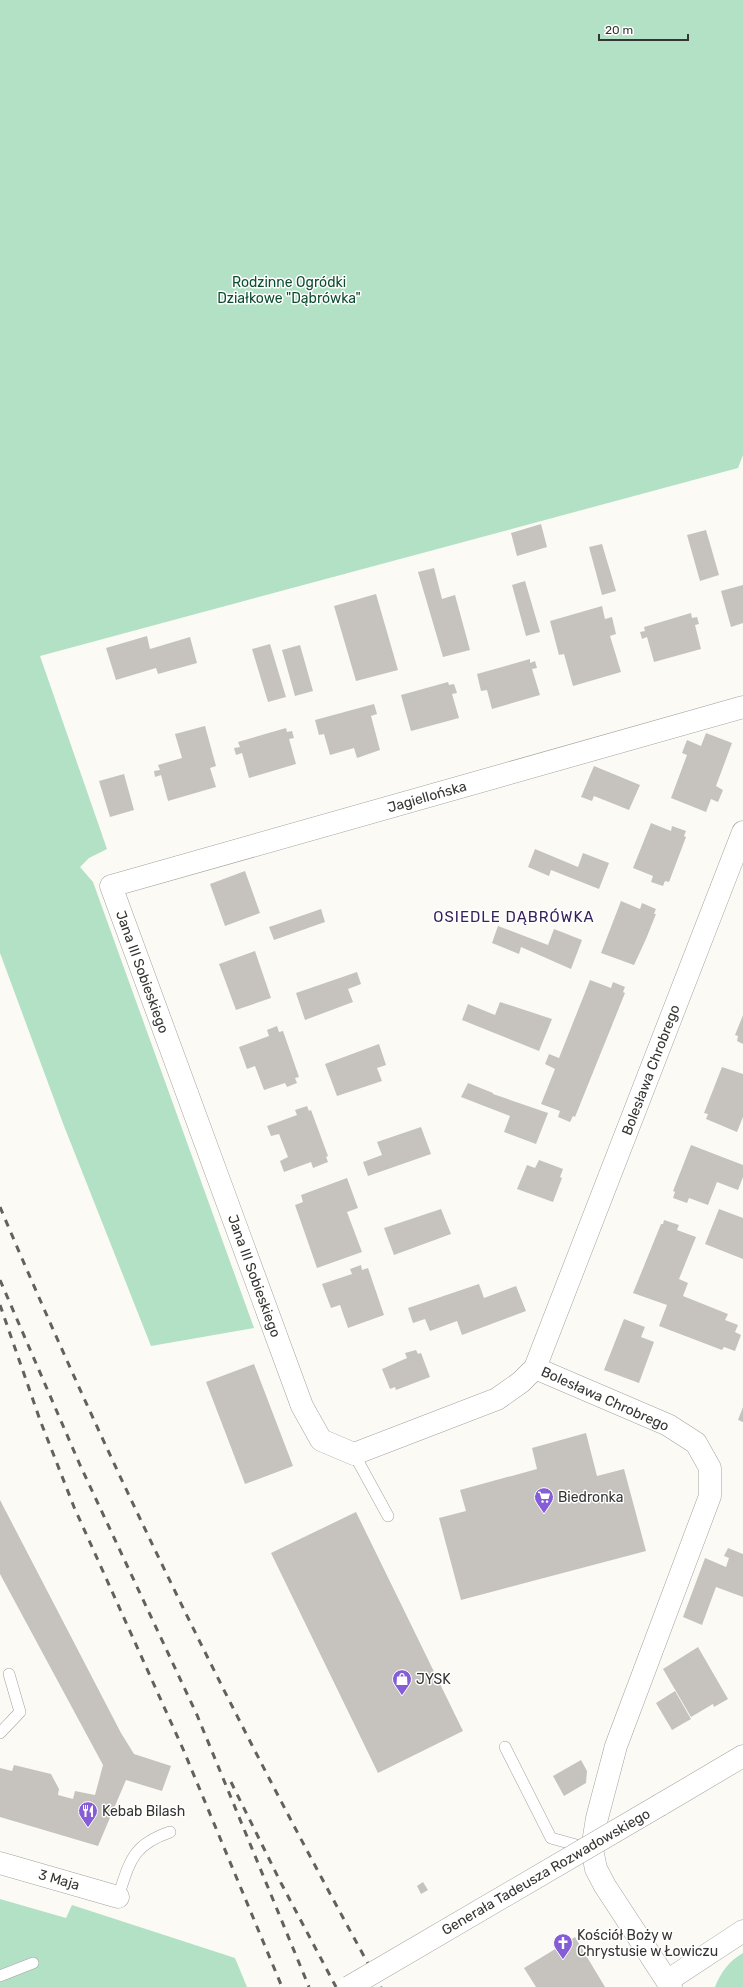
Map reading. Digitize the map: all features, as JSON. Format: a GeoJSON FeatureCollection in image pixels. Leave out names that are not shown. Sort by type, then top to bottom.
{"type":"FeatureCollection","features":[{"type":"Feature","properties":{"kind":"street","name":"Jagiellońska"},"geometry":{"type":"LineString","coordinates":[[111,886],[743,707]]}},
{"type":"Feature","properties":{"kind":"street","name":"Bolesława Chrobrego"},"geometry":{"type":"LineString","coordinates":[[592,1849],[597,1818],[616,1746],[710,1496],[710,1468],[696,1443],[668,1425],[535,1368],[743,832]]}},
{"type":"Feature","properties":{"kind":"street","name":"Jana III Sobieskiego"},"geometry":{"type":"LineString","coordinates":[[111,886],[302,1406],[321,1440],[354,1454]]}},
{"type":"Feature","properties":{"kind":"street"},"geometry":{"type":"LineString","coordinates":[[354,1454],[497,1399],[521,1382],[535,1368]]}},
{"type":"Feature","properties":{"kind":"street","name":"Generała Tadeusza Rozwadowskiego"},"geometry":{"type":"LineString","coordinates":[[349,1987],[743,1756]]}},
{"type":"Feature","properties":{"kind":"street"},"geometry":{"type":"LineString","coordinates":[[592,1849],[596,1868],[605,1886],[669,1984],[743,1932]]}},
{"type":"Feature","properties":{"kind":"street","name":"3 Maja"},"geometry":{"type":"LineString","coordinates":[[0,1863],[118,1897]]}},
{"type":"Feature","properties":{"kind":"lane"},"geometry":{"type":"LineString","coordinates":[[354,1454],[388,1516]]}},
{"type":"Feature","properties":{"kind":"lane"},"geometry":{"type":"LineString","coordinates":[[0,1733],[20,1712],[9,1674]]}},
{"type":"Feature","properties":{"kind":"lane"},"geometry":{"type":"LineString","coordinates":[[505,1746],[551,1838],[592,1849]]}},
{"type":"Feature","properties":{"kind":"lane"},"geometry":{"type":"LineString","coordinates":[[118,1897],[128,1867],[136,1851],[153,1838],[170,1832]]}},
{"type":"Feature","properties":{"kind":"lane"},"geometry":{"type":"LineString","coordinates":[[0,1976],[33,1963]]}},
{"type":"Feature","properties":{"kind":"green space","name":"Rodzinne Ogródki Działkowe \"Dąbrówka\""},"geometry":{"type":"Polygon","coordinates":[[[0,0],[743,0],[743,455],[738,468],[40,656],[107,849],[89,858],[80,867],[93,882],[254,1328],[151,1346],[64,1126],[0,953],[0,0]]]}},
{"type":"Feature","properties":{"kind":"green space"},"geometry":{"type":"Polygon","coordinates":[[[0,1899],[66,1918],[72,1905],[235,1958],[247,1987],[0,1987],[0,1899]]]}},
{"type":"Feature","properties":{"kind":"green space"},"geometry":{"type":"Polygon","coordinates":[[[743,1953],[743,1987],[715,1987],[726,1967],[743,1953]]]}},
{"type":"Feature","properties":{"kind":"building"},"geometry":{"type":"Polygon","coordinates":[[[541,524],[547,547],[517,556],[511,533],[541,524]]]}},
{"type":"Feature","properties":{"kind":"building"},"geometry":{"type":"Polygon","coordinates":[[[706,530],[719,575],[700,581],[687,535],[706,530]]]}},
{"type":"Feature","properties":{"kind":"building"},"geometry":{"type":"Polygon","coordinates":[[[602,544],[616,591],[602,595],[589,547],[602,544]]]}},
{"type":"Feature","properties":{"kind":"building"},"geometry":{"type":"Polygon","coordinates":[[[434,568],[442,599],[455,595],[470,650],[443,657],[418,572],[434,568]]]}},
{"type":"Feature","properties":{"kind":"building"},"geometry":{"type":"Polygon","coordinates":[[[525,581],[540,632],[526,636],[512,585],[525,581]]]}},
{"type":"Feature","properties":{"kind":"building"},"geometry":{"type":"Polygon","coordinates":[[[743,585],[743,623],[731,627],[721,591],[743,585]]]}},
{"type":"Feature","properties":{"kind":"building"},"geometry":{"type":"Polygon","coordinates":[[[376,594],[398,670],[356,681],[334,606],[376,594]]]}},
{"type":"Feature","properties":{"kind":"building"},"geometry":{"type":"Polygon","coordinates":[[[602,606],[605,619],[612,617],[616,634],[610,636],[621,672],[573,686],[564,654],[559,655],[550,621],[602,606]]]}},
{"type":"Feature","properties":{"kind":"building"},"geometry":{"type":"Polygon","coordinates":[[[691,613],[692,618],[697,617],[699,624],[695,625],[701,649],[654,662],[647,637],[642,639],[640,632],[645,631],[644,627],[691,613]]]}},
{"type":"Feature","properties":{"kind":"building"},"geometry":{"type":"Polygon","coordinates":[[[147,636],[150,649],[190,637],[197,663],[158,674],[156,668],[116,680],[106,648],[147,636]]]}},
{"type":"Feature","properties":{"kind":"building"},"geometry":{"type":"Polygon","coordinates":[[[270,644],[286,697],[268,702],[252,649],[270,644]]]}},
{"type":"Feature","properties":{"kind":"building"},"geometry":{"type":"Polygon","coordinates":[[[300,645],[313,691],[295,696],[282,650],[300,645]]]}},
{"type":"Feature","properties":{"kind":"building"},"geometry":{"type":"Polygon","coordinates":[[[530,659],[530,663],[535,661],[537,668],[532,669],[540,695],[492,709],[487,690],[481,691],[477,674],[530,659]]]}},
{"type":"Feature","properties":{"kind":"building"},"geometry":{"type":"Polygon","coordinates":[[[448,682],[449,685],[454,684],[457,693],[452,694],[459,718],[411,731],[401,695],[448,682]]]}},
{"type":"Feature","properties":{"kind":"building"},"geometry":{"type":"Polygon","coordinates":[[[374,704],[377,714],[371,716],[380,750],[357,758],[354,748],[330,755],[324,734],[319,735],[315,720],[374,704]]]}},
{"type":"Feature","properties":{"kind":"building"},"geometry":{"type":"Polygon","coordinates":[[[205,726],[216,766],[210,768],[216,787],[168,801],[161,775],[155,777],[154,771],[160,770],[158,765],[182,758],[175,734],[205,726]]]}},
{"type":"Feature","properties":{"kind":"building"},"geometry":{"type":"Polygon","coordinates":[[[286,728],[287,732],[292,731],[294,738],[289,739],[296,764],[249,778],[242,753],[236,755],[234,748],[240,747],[238,742],[286,728]]]}},
{"type":"Feature","properties":{"kind":"building"},"geometry":{"type":"Polygon","coordinates":[[[706,733],[732,743],[716,786],[723,790],[718,802],[711,799],[706,812],[671,798],[687,755],[682,753],[687,740],[701,746],[706,733]]]}},
{"type":"Feature","properties":{"kind":"building"},"geometry":{"type":"Polygon","coordinates":[[[594,766],[640,785],[629,810],[594,796],[592,801],[581,797],[594,766]]]}},
{"type":"Feature","properties":{"kind":"building"},"geometry":{"type":"Polygon","coordinates":[[[124,774],[134,810],[110,817],[99,781],[124,774]]]}},
{"type":"Feature","properties":{"kind":"building"},"geometry":{"type":"Polygon","coordinates":[[[651,823],[671,831],[672,826],[686,831],[684,836],[686,837],[669,882],[665,881],[663,886],[651,882],[653,876],[633,868],[651,823]]]}},
{"type":"Feature","properties":{"kind":"building"},"geometry":{"type":"Polygon","coordinates":[[[535,849],[578,867],[583,853],[609,863],[599,889],[551,870],[549,876],[528,867],[535,849]]]}},
{"type":"Feature","properties":{"kind":"building"},"geometry":{"type":"Polygon","coordinates":[[[245,871],[260,913],[225,926],[210,884],[245,871]]]}},
{"type":"Feature","properties":{"kind":"building"},"geometry":{"type":"Polygon","coordinates":[[[621,901],[640,909],[642,903],[656,909],[654,914],[656,914],[634,965],[601,953],[621,901]]]}},
{"type":"Feature","properties":{"kind":"building"},"geometry":{"type":"Polygon","coordinates":[[[321,909],[325,922],[274,940],[269,927],[321,909]]]}},
{"type":"Feature","properties":{"kind":"building"},"geometry":{"type":"Polygon","coordinates":[[[498,926],[548,945],[554,929],[582,940],[571,969],[521,947],[519,954],[492,943],[498,926]]]}},
{"type":"Feature","properties":{"kind":"building"},"geometry":{"type":"Polygon","coordinates":[[[255,951],[271,998],[236,1010],[219,964],[255,951]]]}},
{"type":"Feature","properties":{"kind":"building"},"geometry":{"type":"Polygon","coordinates":[[[357,972],[361,984],[348,989],[353,1002],[305,1020],[296,993],[357,972]]]}},
{"type":"Feature","properties":{"kind":"building"},"geometry":{"type":"Polygon","coordinates":[[[590,980],[611,988],[613,982],[625,987],[623,992],[625,993],[575,1117],[573,1116],[570,1122],[558,1117],[560,1111],[541,1104],[555,1069],[545,1064],[549,1054],[559,1058],[590,980]]]}},
{"type":"Feature","properties":{"kind":"building"},"geometry":{"type":"Polygon","coordinates":[[[500,1002],[552,1019],[539,1051],[462,1020],[468,1004],[495,1015],[500,1002]]]}},
{"type":"Feature","properties":{"kind":"building"},"geometry":{"type":"Polygon","coordinates":[[[743,1015],[743,1044],[737,1041],[738,1036],[735,1035],[743,1015]]]}},
{"type":"Feature","properties":{"kind":"building"},"geometry":{"type":"Polygon","coordinates":[[[277,1026],[279,1032],[283,1031],[299,1077],[295,1078],[297,1083],[287,1087],[285,1083],[264,1090],[255,1066],[247,1069],[239,1047],[269,1036],[267,1030],[277,1026]]]}},
{"type":"Feature","properties":{"kind":"building"},"geometry":{"type":"Polygon","coordinates":[[[379,1044],[386,1065],[377,1068],[382,1081],[337,1096],[325,1064],[379,1044]]]}},
{"type":"Feature","properties":{"kind":"building"},"geometry":{"type":"Polygon","coordinates":[[[722,1067],[743,1074],[743,1117],[737,1132],[706,1119],[708,1114],[704,1113],[722,1067]]]}},
{"type":"Feature","properties":{"kind":"building"},"geometry":{"type":"Polygon","coordinates":[[[468,1083],[493,1094],[548,1113],[536,1144],[504,1132],[510,1116],[461,1097],[468,1083]]]}},
{"type":"Feature","properties":{"kind":"building"},"geometry":{"type":"Polygon","coordinates":[[[307,1106],[309,1111],[311,1110],[328,1156],[326,1157],[328,1162],[313,1168],[311,1162],[284,1172],[280,1161],[288,1157],[279,1134],[271,1136],[267,1126],[297,1115],[295,1110],[307,1106]]]}},
{"type":"Feature","properties":{"kind":"building"},"geometry":{"type":"Polygon","coordinates":[[[421,1127],[431,1154],[368,1176],[363,1162],[382,1155],[377,1142],[421,1127]]]}},
{"type":"Feature","properties":{"kind":"building"},"geometry":{"type":"Polygon","coordinates":[[[691,1145],[743,1165],[743,1177],[738,1190],[717,1182],[708,1205],[689,1198],[687,1203],[673,1198],[675,1192],[673,1191],[691,1145]]]}},
{"type":"Feature","properties":{"kind":"building"},"geometry":{"type":"Polygon","coordinates":[[[539,1160],[563,1169],[560,1177],[562,1178],[553,1202],[517,1189],[527,1165],[535,1168],[539,1160]]]}},
{"type":"Feature","properties":{"kind":"building"},"geometry":{"type":"Polygon","coordinates":[[[347,1178],[358,1208],[347,1212],[362,1252],[317,1268],[295,1205],[303,1202],[301,1195],[347,1178]]]}},
{"type":"Feature","properties":{"kind":"building"},"geometry":{"type":"Polygon","coordinates":[[[441,1209],[451,1234],[394,1255],[384,1228],[441,1209]]]}},
{"type":"Feature","properties":{"kind":"building"},"geometry":{"type":"Polygon","coordinates":[[[719,1209],[743,1218],[743,1259],[705,1244],[719,1209]]]}},
{"type":"Feature","properties":{"kind":"building"},"geometry":{"type":"Polygon","coordinates":[[[664,1220],[679,1225],[677,1230],[696,1237],[679,1279],[688,1283],[683,1296],[728,1314],[725,1320],[738,1325],[735,1332],[741,1335],[735,1351],[724,1347],[722,1350],[659,1326],[667,1305],[633,1293],[664,1220]]]}},
{"type":"Feature","properties":{"kind":"building"},"geometry":{"type":"Polygon","coordinates":[[[361,1265],[362,1270],[368,1268],[384,1315],[348,1328],[340,1305],[331,1308],[322,1284],[352,1274],[350,1269],[361,1265]]]}},
{"type":"Feature","properties":{"kind":"building"},"geometry":{"type":"Polygon","coordinates":[[[479,1284],[484,1298],[516,1286],[526,1311],[462,1335],[457,1321],[430,1331],[425,1319],[413,1323],[408,1308],[479,1284]]]}},
{"type":"Feature","properties":{"kind":"building"},"geometry":{"type":"Polygon","coordinates":[[[624,1319],[645,1327],[641,1337],[654,1342],[639,1383],[604,1370],[624,1319]]]}},
{"type":"Feature","properties":{"kind":"building"},"geometry":{"type":"Polygon","coordinates":[[[416,1350],[418,1354],[421,1353],[430,1377],[396,1390],[395,1387],[390,1389],[382,1369],[407,1358],[405,1353],[416,1350]]]}},
{"type":"Feature","properties":{"kind":"building"},"geometry":{"type":"Polygon","coordinates":[[[254,1364],[293,1466],[245,1484],[206,1382],[254,1364]]]}},
{"type":"Feature","properties":{"kind":"building"},"geometry":{"type":"Polygon","coordinates":[[[743,1407],[743,1422],[738,1420],[743,1407]]]}},
{"type":"Feature","properties":{"kind":"building","name":"Biedronka"},"geometry":{"type":"Polygon","coordinates":[[[586,1433],[597,1476],[624,1469],[646,1551],[461,1600],[439,1518],[466,1511],[460,1490],[537,1469],[532,1448],[586,1433]]]}},
{"type":"Feature","properties":{"kind":"building"},"geometry":{"type":"Polygon","coordinates":[[[0,1500],[121,1733],[134,1754],[171,1766],[162,1791],[126,1780],[98,1846],[0,1817],[0,1768],[12,1771],[14,1765],[51,1774],[59,1789],[58,1795],[73,1799],[75,1791],[95,1795],[103,1765],[0,1574],[0,1500]]]}},
{"type":"Feature","properties":{"kind":"building"},"geometry":{"type":"Polygon","coordinates":[[[356,1512],[463,1731],[378,1773],[271,1553],[356,1512]]]}},
{"type":"Feature","properties":{"kind":"building"},"geometry":{"type":"Polygon","coordinates":[[[728,1548],[743,1554],[743,1597],[716,1587],[702,1625],[683,1617],[705,1558],[726,1567],[729,1558],[724,1556],[728,1548]]]}},
{"type":"Feature","properties":{"kind":"building"},"geometry":{"type":"Polygon","coordinates":[[[698,1647],[728,1699],[714,1707],[713,1704],[691,1717],[663,1669],[698,1647]]]}},
{"type":"Feature","properties":{"kind":"building"},"geometry":{"type":"Polygon","coordinates":[[[675,1691],[691,1719],[672,1730],[656,1703],[675,1691]]]}},
{"type":"Feature","properties":{"kind":"building"},"geometry":{"type":"Polygon","coordinates":[[[581,1760],[587,1771],[586,1783],[564,1796],[553,1776],[581,1760]]]}},
{"type":"Feature","properties":{"kind":"building"},"geometry":{"type":"Polygon","coordinates":[[[423,1882],[428,1890],[421,1894],[417,1886],[423,1882]]]}},
{"type":"Feature","properties":{"kind":"building","name":"Kościół Boży w Chrystusie w Łowiczu"},"geometry":{"type":"Polygon","coordinates":[[[575,1937],[605,1987],[536,1987],[524,1968],[575,1937]]]}},
{"type":"Feature","properties":{"kind":"railway"},"geometry":{"type":"LineString","coordinates":[[0,1207],[88,1406],[180,1602],[278,1796],[381,1987]]}},
{"type":"Feature","properties":{"kind":"railway"},"geometry":{"type":"LineString","coordinates":[[0,1280],[80,1465],[197,1715],[309,1987]]}},
{"type":"Feature","properties":{"kind":"railway"},"geometry":{"type":"LineString","coordinates":[[0,1305],[40,1420],[74,1507],[183,1749],[282,1987]]}},
{"type":"Feature","properties":{"kind":"railway"},"geometry":{"type":"LineString","coordinates":[[231,1782],[281,1883],[336,1987]]}},
{"type":"Feature","properties":{"kind":"place","name":"Biedronka"},"geometry":{"type":"Point","coordinates":[544,1514]}},
{"type":"Feature","properties":{"kind":"place","name":"JYSK"},"geometry":{"type":"Point","coordinates":[402,1696]}},
{"type":"Feature","properties":{"kind":"place","name":"Kebab Bilash"},"geometry":{"type":"Point","coordinates":[88,1828]}},
{"type":"Feature","properties":{"kind":"place","name":"Kościół Boży w Chrystusie w Łowiczu"},"geometry":{"type":"Point","coordinates":[563,1960]}},
{"type":"Feature","properties":{"kind":"district","name":"OSIEDLE DĄBRÓWKA"},"geometry":{"type":"Point","coordinates":[514,917]}}]}
